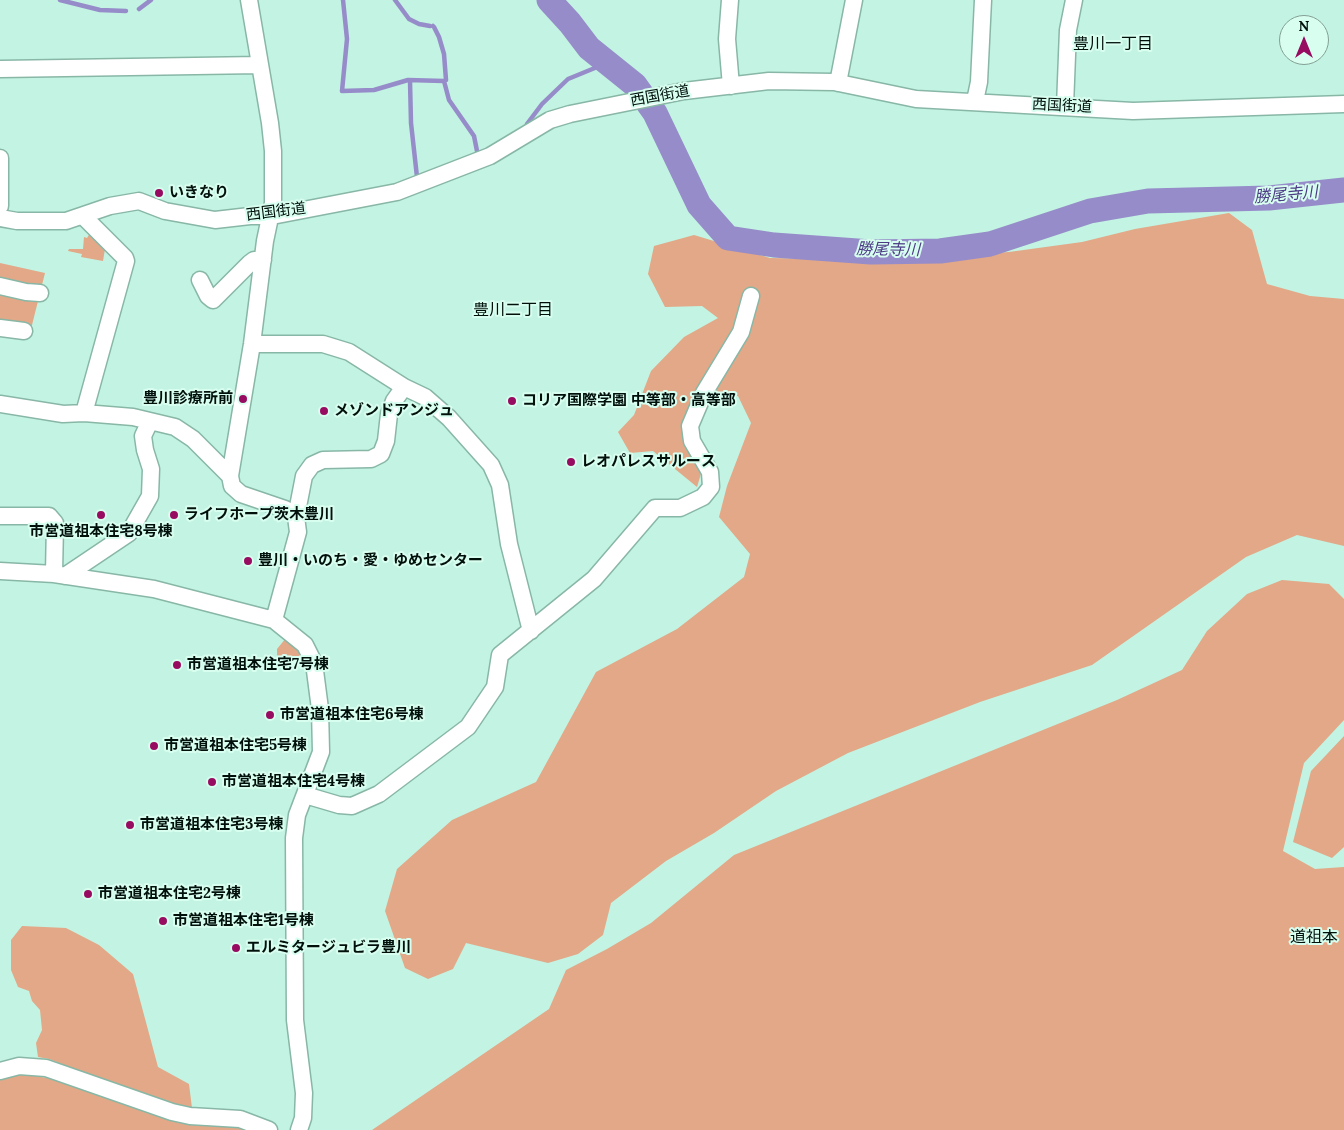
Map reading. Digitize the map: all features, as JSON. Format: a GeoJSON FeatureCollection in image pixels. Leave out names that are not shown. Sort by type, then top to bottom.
{"type":"FeatureCollection","features":[{"type":"Feature","properties":{"kind":"street"},"geometry":{"type":"LineString","coordinates":[[249,0],[273,150],[272,216],[265,241],[252,344],[230,476],[232,486],[241,494],[285,509],[296,517]]}},
{"type":"Feature","properties":{"kind":"street"},"geometry":{"type":"LineString","coordinates":[[730,0],[727,39],[731,86]]}},
{"type":"Feature","properties":{"kind":"street"},"geometry":{"type":"LineString","coordinates":[[838,83],[854,0]]}},
{"type":"Feature","properties":{"kind":"street"},"geometry":{"type":"LineString","coordinates":[[976,101],[979,82],[983,0]]}},
{"type":"Feature","properties":{"kind":"street"},"geometry":{"type":"LineString","coordinates":[[1065,106],[1068,30],[1074,0]]}},
{"type":"Feature","properties":{"kind":"street"},"geometry":{"type":"LineString","coordinates":[[0,69],[260,65]]}},
{"type":"Feature","properties":{"kind":"street","name":"西国街道"},"geometry":{"type":"LineString","coordinates":[[0,218],[17,221],[66,221],[110,206],[139,201],[165,211],[215,220],[250,216],[272,216],[397,192],[490,156],[550,120],[570,114],[684,91],[769,81],[838,83],[916,99],[1134,110],[1344,104]]}},
{"type":"Feature","properties":{"kind":"street"},"geometry":{"type":"LineString","coordinates":[[0,158],[0,206]]}},
{"type":"Feature","properties":{"kind":"street"},"geometry":{"type":"LineString","coordinates":[[83,216],[126,261],[84,413]]}},
{"type":"Feature","properties":{"kind":"street"},"geometry":{"type":"LineString","coordinates":[[200,280],[208,296],[213,300],[250,263],[254,260],[263,260]]}},
{"type":"Feature","properties":{"kind":"street"},"geometry":{"type":"LineString","coordinates":[[0,286],[40,293]]}},
{"type":"Feature","properties":{"kind":"street"},"geometry":{"type":"LineString","coordinates":[[305,795],[339,805],[352,806],[379,794],[468,727],[495,687],[500,655],[594,579],[655,508],[680,508],[703,497],[711,487],[710,472],[692,440],[690,426],[704,392],[741,332],[751,296]]}},
{"type":"Feature","properties":{"kind":"street"},"geometry":{"type":"LineString","coordinates":[[0,328],[24,331]]}},
{"type":"Feature","properties":{"kind":"street"},"geometry":{"type":"LineString","coordinates":[[252,344],[323,344],[349,352],[404,387],[425,397],[450,418],[491,465],[500,485],[509,544],[531,630]]}},
{"type":"Feature","properties":{"kind":"street"},"geometry":{"type":"LineString","coordinates":[[274,620],[298,532],[296,517],[304,476],[312,465],[323,460],[371,459],[381,454],[386,441],[389,414],[394,400],[404,387]]}},
{"type":"Feature","properties":{"kind":"street"},"geometry":{"type":"LineString","coordinates":[[0,404],[63,414],[84,413],[132,417],[174,427],[193,439],[230,476]]}},
{"type":"Feature","properties":{"kind":"street"},"geometry":{"type":"LineString","coordinates":[[60,575],[129,532],[150,496],[151,469],[143,436],[150,421]]}},
{"type":"Feature","properties":{"kind":"street"},"geometry":{"type":"LineString","coordinates":[[0,516],[49,516],[55,523],[60,575]]}},
{"type":"Feature","properties":{"kind":"street"},"geometry":{"type":"LineString","coordinates":[[0,571],[60,575],[154,589],[274,620],[305,645],[314,664],[320,709],[322,752],[297,815],[294,838],[295,1020],[304,1093],[303,1118],[299,1130]]}},
{"type":"Feature","properties":{"kind":"street"},"geometry":{"type":"LineString","coordinates":[[0,1071],[19,1066],[46,1068],[172,1112],[190,1116],[240,1119],[269,1130]]}},
{"type":"Feature","properties":{"kind":"shaded area"},"geometry":{"type":"Polygon","coordinates":[[[1229,213],[1252,230],[1267,284],[1310,296],[1344,299],[1344,546],[1297,535],[1246,557],[1092,665],[980,702],[848,753],[776,791],[714,833],[666,861],[611,903],[603,935],[578,954],[548,963],[466,943],[453,969],[428,979],[405,968],[385,911],[397,869],[452,820],[536,782],[596,672],[677,629],[744,577],[750,554],[719,517],[727,486],[751,423],[738,396],[694,402],[685,422],[706,457],[697,487],[653,451],[630,453],[618,432],[634,415],[651,371],[684,337],[718,318],[702,306],[665,307],[648,274],[654,246],[694,235],[770,258],[887,260],[1009,252],[1082,242],[1135,229],[1229,213]]]}},
{"type":"Feature","properties":{"kind":"shaded area"},"geometry":{"type":"Polygon","coordinates":[[[92,230],[105,249],[103,261],[81,257],[82,254],[68,251],[69,249],[83,249],[84,237],[87,238],[92,230]]]}},
{"type":"Feature","properties":{"kind":"shaded area"},"geometry":{"type":"Polygon","coordinates":[[[0,263],[45,273],[31,329],[0,325],[0,263]]]}},
{"type":"Feature","properties":{"kind":"shaded area"},"geometry":{"type":"Polygon","coordinates":[[[1282,580],[1329,584],[1344,599],[1344,720],[1304,763],[1283,851],[1315,869],[1344,867],[1344,1130],[372,1130],[549,1009],[566,970],[651,923],[734,855],[1117,700],[1182,670],[1207,631],[1247,594],[1282,580]]]}},
{"type":"Feature","properties":{"kind":"shaded area"},"geometry":{"type":"Polygon","coordinates":[[[286,638],[299,649],[299,656],[295,662],[281,662],[277,655],[277,649],[286,638]]]}},
{"type":"Feature","properties":{"kind":"shaded area"},"geometry":{"type":"Polygon","coordinates":[[[1344,736],[1344,847],[1332,858],[1293,842],[1311,771],[1344,736]]]}},
{"type":"Feature","properties":{"kind":"shaded area"},"geometry":{"type":"Polygon","coordinates":[[[22,926],[66,928],[99,945],[133,974],[158,1067],[189,1084],[192,1108],[173,1107],[49,1059],[38,1057],[36,1043],[42,1030],[40,1010],[32,1001],[29,991],[18,987],[11,970],[11,940],[22,926]]]}},
{"type":"Feature","properties":{"kind":"shaded area"},"geometry":{"type":"Polygon","coordinates":[[[19,1073],[47,1078],[171,1118],[235,1127],[244,1130],[0,1130],[0,1078],[19,1073]]]}},
{"type":"Feature","properties":{"kind":"waterway"},"geometry":{"type":"LineString","coordinates":[[60,0],[100,10],[126,11]]}},
{"type":"Feature","properties":{"kind":"waterway"},"geometry":{"type":"LineString","coordinates":[[139,9],[151,0]]}},
{"type":"Feature","properties":{"kind":"waterway"},"geometry":{"type":"LineString","coordinates":[[343,0],[347,39],[342,91],[374,90],[408,80],[444,81]]}},
{"type":"Feature","properties":{"kind":"waterway"},"geometry":{"type":"LineString","coordinates":[[395,0],[409,19],[419,24],[430,26]]}},
{"type":"Feature","properties":{"kind":"waterway","name":"勝尾寺川"},"geometry":{"type":"LineString","coordinates":[[549,0],[589,48],[635,85],[655,113],[699,205],[728,238],[774,245],[871,252],[940,251],[990,244],[1090,211],[1148,201],[1269,198],[1344,190]]}},
{"type":"Feature","properties":{"kind":"waterway"},"geometry":{"type":"LineString","coordinates":[[433,26],[439,37],[444,54],[446,80]]}},
{"type":"Feature","properties":{"kind":"waterway"},"geometry":{"type":"LineString","coordinates":[[527,124],[542,104],[568,79],[607,63]]}},
{"type":"Feature","properties":{"kind":"waterway"},"geometry":{"type":"LineString","coordinates":[[410,81],[411,123],[417,177]]}},
{"type":"Feature","properties":{"kind":"waterway"},"geometry":{"type":"LineString","coordinates":[[444,81],[449,100],[474,136],[477,151]]}},
{"type":"Feature","properties":{"kind":"place","name":"いきなり"},"geometry":{"type":"Point","coordinates":[159,193]}},
{"type":"Feature","properties":{"kind":"place","name":"豊川診療所前"},"geometry":{"type":"Point","coordinates":[243,399]}},
{"type":"Feature","properties":{"kind":"place","name":"コリア国際学園 中等部・高等部"},"geometry":{"type":"Point","coordinates":[512,401]}},
{"type":"Feature","properties":{"kind":"place","name":"メゾンドアンジュ"},"geometry":{"type":"Point","coordinates":[324,411]}},
{"type":"Feature","properties":{"kind":"place","name":"レオパレスサルース"},"geometry":{"type":"Point","coordinates":[571,462]}},
{"type":"Feature","properties":{"kind":"place","name":"市営道祖本住宅8号棟"},"geometry":{"type":"Point","coordinates":[101,515]}},
{"type":"Feature","properties":{"kind":"place","name":"ライフホープ茨木豊川"},"geometry":{"type":"Point","coordinates":[174,515]}},
{"type":"Feature","properties":{"kind":"place","name":"豊川・いのち・愛・ゆめセンター"},"geometry":{"type":"Point","coordinates":[248,561]}},
{"type":"Feature","properties":{"kind":"place","name":"市営道祖本住宅7号棟"},"geometry":{"type":"Point","coordinates":[177,665]}},
{"type":"Feature","properties":{"kind":"place","name":"市営道祖本住宅6号棟"},"geometry":{"type":"Point","coordinates":[270,715]}},
{"type":"Feature","properties":{"kind":"place","name":"市営道祖本住宅5号棟"},"geometry":{"type":"Point","coordinates":[154,746]}},
{"type":"Feature","properties":{"kind":"place","name":"市営道祖本住宅4号棟"},"geometry":{"type":"Point","coordinates":[212,782]}},
{"type":"Feature","properties":{"kind":"place","name":"市営道祖本住宅3号棟"},"geometry":{"type":"Point","coordinates":[130,825]}},
{"type":"Feature","properties":{"kind":"place","name":"市営道祖本住宅2号棟"},"geometry":{"type":"Point","coordinates":[88,894]}},
{"type":"Feature","properties":{"kind":"place","name":"市営道祖本住宅1号棟"},"geometry":{"type":"Point","coordinates":[163,921]}},
{"type":"Feature","properties":{"kind":"place","name":"エルミタージュビラ豊川"},"geometry":{"type":"Point","coordinates":[236,948]}},
{"type":"Feature","properties":{"kind":"district","name":"豊川一丁目"},"geometry":{"type":"Point","coordinates":[1113,44]}},
{"type":"Feature","properties":{"kind":"district","name":"豊川二丁目"},"geometry":{"type":"Point","coordinates":[513,310]}},
{"type":"Feature","properties":{"kind":"district","name":"道祖本"},"geometry":{"type":"Point","coordinates":[1314,937]}}]}
